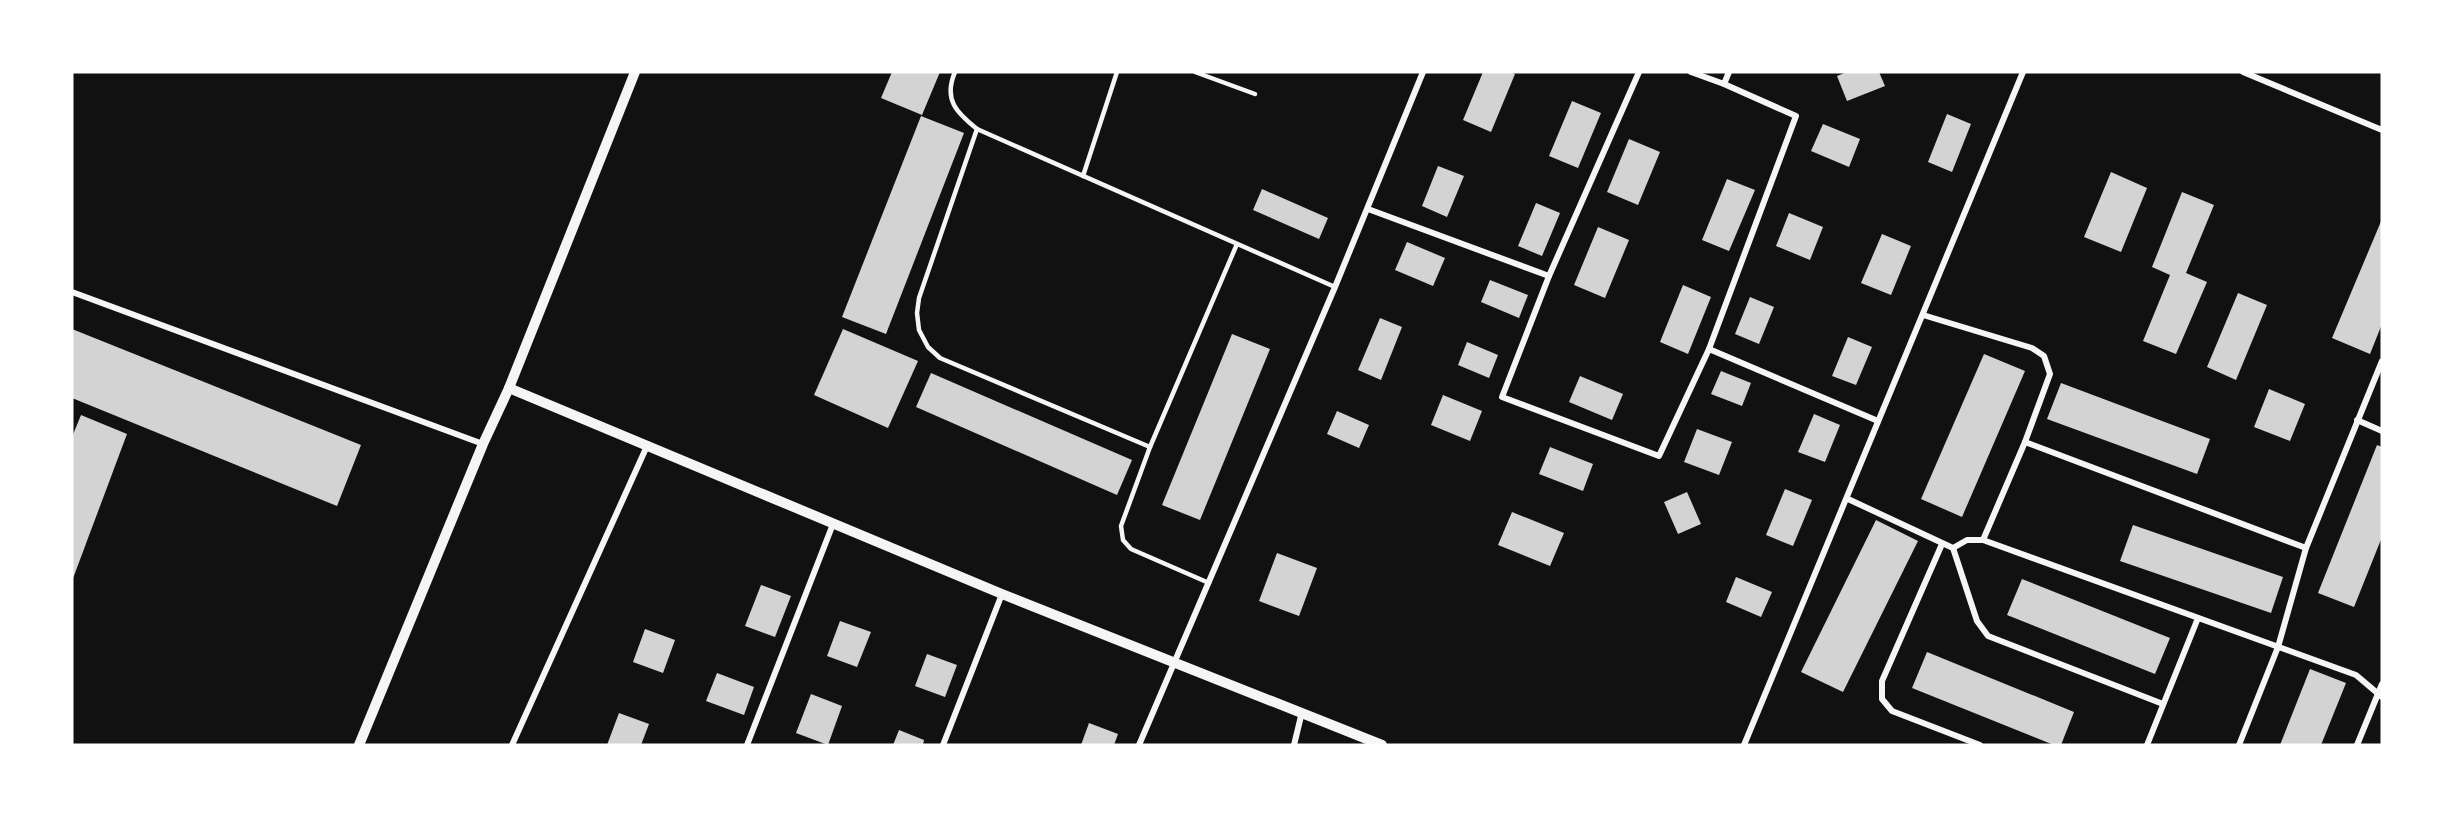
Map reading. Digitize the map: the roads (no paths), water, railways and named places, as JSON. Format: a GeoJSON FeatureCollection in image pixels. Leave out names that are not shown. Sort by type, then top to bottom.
{"type":"FeatureCollection","features":[{"type":"Feature","properties":{"kind":"street"},"geometry":{"type":"LineString","coordinates":[[359,745],[483,444],[509,388],[635,72]]}},
{"type":"Feature","properties":{"kind":"street"},"geometry":{"type":"LineString","coordinates":[[1139,745],[1368,209],[1423,72]]}},
{"type":"Feature","properties":{"kind":"street"},"geometry":{"type":"LineString","coordinates":[[1639,72],[1549,276],[1502,397],[1659,456],[1709,349],[1796,116],[1691,72]]}},
{"type":"Feature","properties":{"kind":"street"},"geometry":{"type":"LineString","coordinates":[[1724,84],[1729,72]]}},
{"type":"Feature","properties":{"kind":"street"},"geometry":{"type":"LineString","coordinates":[[1744,745],[1848,499],[1878,421],[2023,72]]}},
{"type":"Feature","properties":{"kind":"street"},"geometry":{"type":"LineString","coordinates":[[2246,73],[2382,130]]}},
{"type":"Feature","properties":{"kind":"street"},"geometry":{"type":"LineString","coordinates":[[1368,209],[1549,276]]}},
{"type":"Feature","properties":{"kind":"street"},"geometry":{"type":"LineString","coordinates":[[72,292],[483,444]]}},
{"type":"Feature","properties":{"kind":"street"},"geometry":{"type":"LineString","coordinates":[[1923,315],[2032,348],[2044,356],[2050,374],[2025,442],[1983,540]]}},
{"type":"Feature","properties":{"kind":"street"},"geometry":{"type":"LineString","coordinates":[[1709,349],[1878,421]]}},
{"type":"Feature","properties":{"kind":"street"},"geometry":{"type":"LineString","coordinates":[[2238,745],[2278,647],[2306,548],[2382,361]]}},
{"type":"Feature","properties":{"kind":"street"},"geometry":{"type":"LineString","coordinates":[[509,388],[1002,594],[1382,745]]}},
{"type":"Feature","properties":{"kind":"street"},"geometry":{"type":"LineString","coordinates":[[2357,420],[2382,431]]}},
{"type":"Feature","properties":{"kind":"street"},"geometry":{"type":"LineString","coordinates":[[2025,442],[2306,548]]}},
{"type":"Feature","properties":{"kind":"street"},"geometry":{"type":"LineString","coordinates":[[512,745],[647,446]]}},
{"type":"Feature","properties":{"kind":"street"},"geometry":{"type":"LineString","coordinates":[[1848,499],[1953,548],[1967,540],[1983,540],[2356,675],[2380,696]]}},
{"type":"Feature","properties":{"kind":"street"},"geometry":{"type":"LineString","coordinates":[[747,745],[833,524]]}},
{"type":"Feature","properties":{"kind":"street"},"geometry":{"type":"LineString","coordinates":[[1942,544],[1882,681],[1882,699],[1892,711],[1980,745]]}},
{"type":"Feature","properties":{"kind":"street"},"geometry":{"type":"LineString","coordinates":[[1953,548],[1977,621],[1988,636],[2163,704]]}},
{"type":"Feature","properties":{"kind":"street"},"geometry":{"type":"LineString","coordinates":[[944,745],[1002,594]]}},
{"type":"Feature","properties":{"kind":"street"},"geometry":{"type":"LineString","coordinates":[[2147,745],[2198,618]]}},
{"type":"Feature","properties":{"kind":"street"},"geometry":{"type":"LineString","coordinates":[[2357,745],[2380,696],[2382,684]]}},
{"type":"Feature","properties":{"kind":"street"},"geometry":{"type":"LineString","coordinates":[[1294,745],[1302,712]]}},
{"type":"Feature","properties":{"kind":"lane"},"geometry":{"type":"LineString","coordinates":[[955,72],[951,90],[955,108],[978,129],[1335,287]]}},
{"type":"Feature","properties":{"kind":"lane"},"geometry":{"type":"LineString","coordinates":[[1083,176],[1117,72]]}},
{"type":"Feature","properties":{"kind":"lane"},"geometry":{"type":"LineString","coordinates":[[1195,72],[1255,94]]}},
{"type":"Feature","properties":{"kind":"lane"},"geometry":{"type":"LineString","coordinates":[[978,129],[923,281],[917,313],[919,330],[928,347],[940,358],[1150,447]]}},
{"type":"Feature","properties":{"kind":"lane"},"geometry":{"type":"LineString","coordinates":[[1209,584],[1131,549],[1123,540],[1121,526],[1150,447],[1237,244]]}}]}
